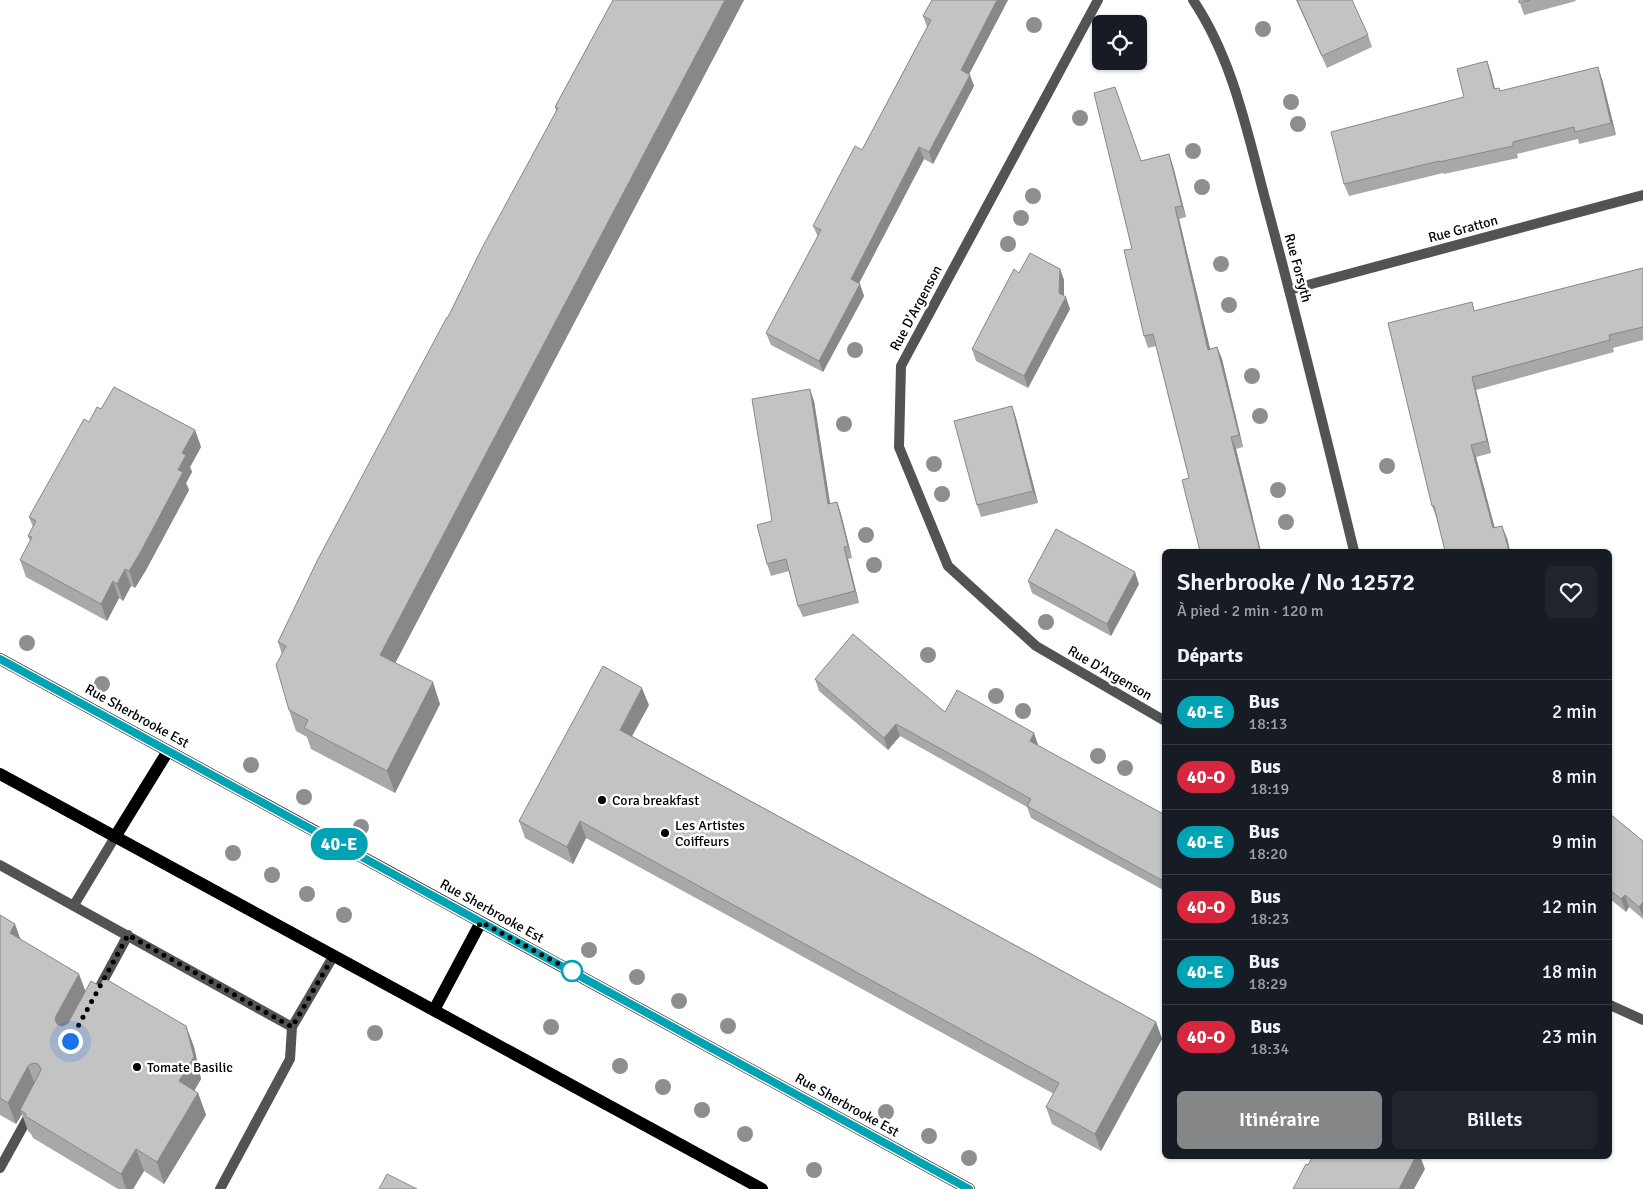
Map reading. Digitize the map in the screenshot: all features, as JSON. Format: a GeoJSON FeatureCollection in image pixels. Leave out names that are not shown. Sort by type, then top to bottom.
{"type":"FeatureCollection","features":[{"type":"Feature","properties":{"kind":"main road","name":"Rue Sherbrooke Est"},"geometry":{"type":"LineString","coordinates":[[0,659],[969,1189]]}},
{"type":"Feature","properties":{"kind":"main road"},"geometry":{"type":"LineString","coordinates":[[115,837],[168,751]]}},
{"type":"Feature","properties":{"kind":"main road"},"geometry":{"type":"LineString","coordinates":[[0,774],[762,1189]]}},
{"type":"Feature","properties":{"kind":"main road"},"geometry":{"type":"LineString","coordinates":[[434,1010],[481,922]]}},
{"type":"Feature","properties":{"kind":"street","name":"Rue D'Argenson"},"geometry":{"type":"LineString","coordinates":[[1098,0],[900,366],[899,447],[948,566],[1036,646],[1162,719]]}},
{"type":"Feature","properties":{"kind":"street","name":"Rue Forsyth"},"geometry":{"type":"LineString","coordinates":[[1193,0],[1200,10],[1225,62],[1244,120],[1290,290],[1354,549]]}},
{"type":"Feature","properties":{"kind":"street","name":"Rue Gratton"},"geometry":{"type":"LineString","coordinates":[[1290,290],[1643,195]]}},
{"type":"Feature","properties":{"kind":"street"},"geometry":{"type":"LineString","coordinates":[[74,905],[115,837]]}},
{"type":"Feature","properties":{"kind":"street"},"geometry":{"type":"LineString","coordinates":[[0,865],[292,1027]]}},
{"type":"Feature","properties":{"kind":"street"},"geometry":{"type":"LineString","coordinates":[[92,1000],[128,935]]}},
{"type":"Feature","properties":{"kind":"street"},"geometry":{"type":"LineString","coordinates":[[220,1189],[290,1059],[292,1027],[334,955]]}},
{"type":"Feature","properties":{"kind":"street"},"geometry":{"type":"LineString","coordinates":[[1612,1006],[1643,1020]]}},
{"type":"Feature","properties":{"kind":"street"},"geometry":{"type":"LineString","coordinates":[[0,1168],[38,1100]]}},
{"type":"Feature","properties":{"kind":"building"},"geometry":{"type":"Polygon","coordinates":[[[613,0],[725,0],[380,655],[433,682],[387,771],[304,728],[308,720],[289,710],[276,665],[286,646],[278,642],[318,559],[448,317],[482,248],[558,108],[555,107],[613,0]]]}},
{"type":"Feature","properties":{"kind":"building"},"geometry":{"type":"Polygon","coordinates":[[[932,0],[997,0],[961,70],[970,75],[929,152],[919,147],[851,279],[860,284],[819,361],[766,333],[821,230],[813,226],[855,146],[862,150],[931,20],[923,16],[932,0]]]}},
{"type":"Feature","properties":{"kind":"building"},"geometry":{"type":"Polygon","coordinates":[[[1297,0],[1352,0],[1368,35],[1322,56],[1297,0]]]}},
{"type":"Feature","properties":{"kind":"building"},"geometry":{"type":"Polygon","coordinates":[[[1519,0],[1530,0],[1519,3],[1519,0]]]}},
{"type":"Feature","properties":{"kind":"building"},"geometry":{"type":"Polygon","coordinates":[[[1487,61],[1494,89],[1499,88],[1500,91],[1598,67],[1611,123],[1575,132],[1574,127],[1513,142],[1513,146],[1439,161],[1344,184],[1331,132],[1464,97],[1457,69],[1487,61]]]}},
{"type":"Feature","properties":{"kind":"building"},"geometry":{"type":"Polygon","coordinates":[[[1115,87],[1141,161],[1169,154],[1182,206],[1175,207],[1208,350],[1217,347],[1239,435],[1231,437],[1259,549],[1199,549],[1182,480],[1189,478],[1153,334],[1144,336],[1124,250],[1132,249],[1094,93],[1115,87]]]}},
{"type":"Feature","properties":{"kind":"building"},"geometry":{"type":"Polygon","coordinates":[[[1030,253],[1060,269],[1059,293],[1066,297],[1024,376],[972,349],[1014,269],[1019,273],[1030,253]]]}},
{"type":"Feature","properties":{"kind":"building"},"geometry":{"type":"Polygon","coordinates":[[[1643,268],[1643,327],[1609,335],[1610,340],[1472,377],[1487,441],[1471,445],[1493,528],[1502,526],[1508,549],[1445,549],[1434,506],[1432,506],[1388,323],[1472,302],[1474,311],[1643,268]]]}},
{"type":"Feature","properties":{"kind":"building"},"geometry":{"type":"Polygon","coordinates":[[[114,387],[195,430],[182,453],[186,455],[178,470],[183,472],[140,553],[129,571],[125,569],[117,584],[113,581],[101,604],[20,560],[32,537],[28,536],[36,521],[29,517],[84,419],[89,422],[97,407],[101,409],[114,387]]]}},
{"type":"Feature","properties":{"kind":"building"},"geometry":{"type":"Polygon","coordinates":[[[810,389],[828,504],[837,502],[848,546],[844,547],[855,591],[798,606],[786,559],[767,564],[757,525],[772,521],[752,399],[810,389]]]}},
{"type":"Feature","properties":{"kind":"building"},"geometry":{"type":"Polygon","coordinates":[[[1012,406],[1033,491],[977,505],[954,421],[1012,406]]]}},
{"type":"Feature","properties":{"kind":"building"},"geometry":{"type":"Polygon","coordinates":[[[1056,529],[1135,572],[1107,624],[1028,581],[1056,529]]]}},
{"type":"Feature","properties":{"kind":"building"},"geometry":{"type":"Polygon","coordinates":[[[853,634],[945,712],[957,690],[1034,733],[1030,741],[1162,813],[1162,880],[1027,806],[1031,799],[896,724],[884,738],[815,679],[853,634]]]}},
{"type":"Feature","properties":{"kind":"building"},"geometry":{"type":"Polygon","coordinates":[[[603,666],[642,688],[620,730],[1156,1022],[1095,1134],[1046,1107],[1059,1083],[580,821],[567,847],[519,821],[603,666]]]}},
{"type":"Feature","properties":{"kind":"building"},"geometry":{"type":"Polygon","coordinates":[[[1612,816],[1643,841],[1643,902],[1639,907],[1625,895],[1621,899],[1612,892],[1612,816]]]}},
{"type":"Feature","properties":{"kind":"building"},"geometry":{"type":"Polygon","coordinates":[[[0,915],[15,924],[10,933],[79,974],[56,1016],[55,1020],[58,1025],[63,1026],[68,1023],[91,981],[100,986],[104,978],[186,1026],[194,1057],[179,1081],[198,1093],[157,1162],[136,1149],[121,1174],[25,1116],[26,1114],[20,1110],[40,1072],[41,1069],[38,1064],[33,1063],[28,1066],[8,1103],[0,1098],[0,915]]]}},
{"type":"Feature","properties":{"kind":"building"},"geometry":{"type":"Polygon","coordinates":[[[1311,1159],[1414,1159],[1399,1189],[1293,1189],[1306,1164],[1308,1165],[1311,1159]]]}},
{"type":"Feature","properties":{"kind":"building"},"geometry":{"type":"Polygon","coordinates":[[[387,1174],[417,1189],[379,1189],[387,1174]]]}},
{"type":"Feature","properties":{"kind":"bus line","name":"40-E"},"geometry":{"type":"LineString","coordinates":[[0,659],[969,1189]]}},
{"type":"Feature","properties":{"kind":"place","name":"Cora breakfast"},"geometry":{"type":"Point","coordinates":[602,800]}},
{"type":"Feature","properties":{"kind":"place","name":"Les Artistes Coiffeurs"},"geometry":{"type":"Point","coordinates":[665,833]}},
{"type":"Feature","properties":{"kind":"place","name":"Tomate Basilic"},"geometry":{"type":"Point","coordinates":[137,1067]}},
{"type":"Feature","properties":{"kind":"route"},"geometry":{"type":"LineString","coordinates":[[70,1041],[128,935],[292,1027],[334,955],[434,1010],[481,922],[572,971]]}}]}
